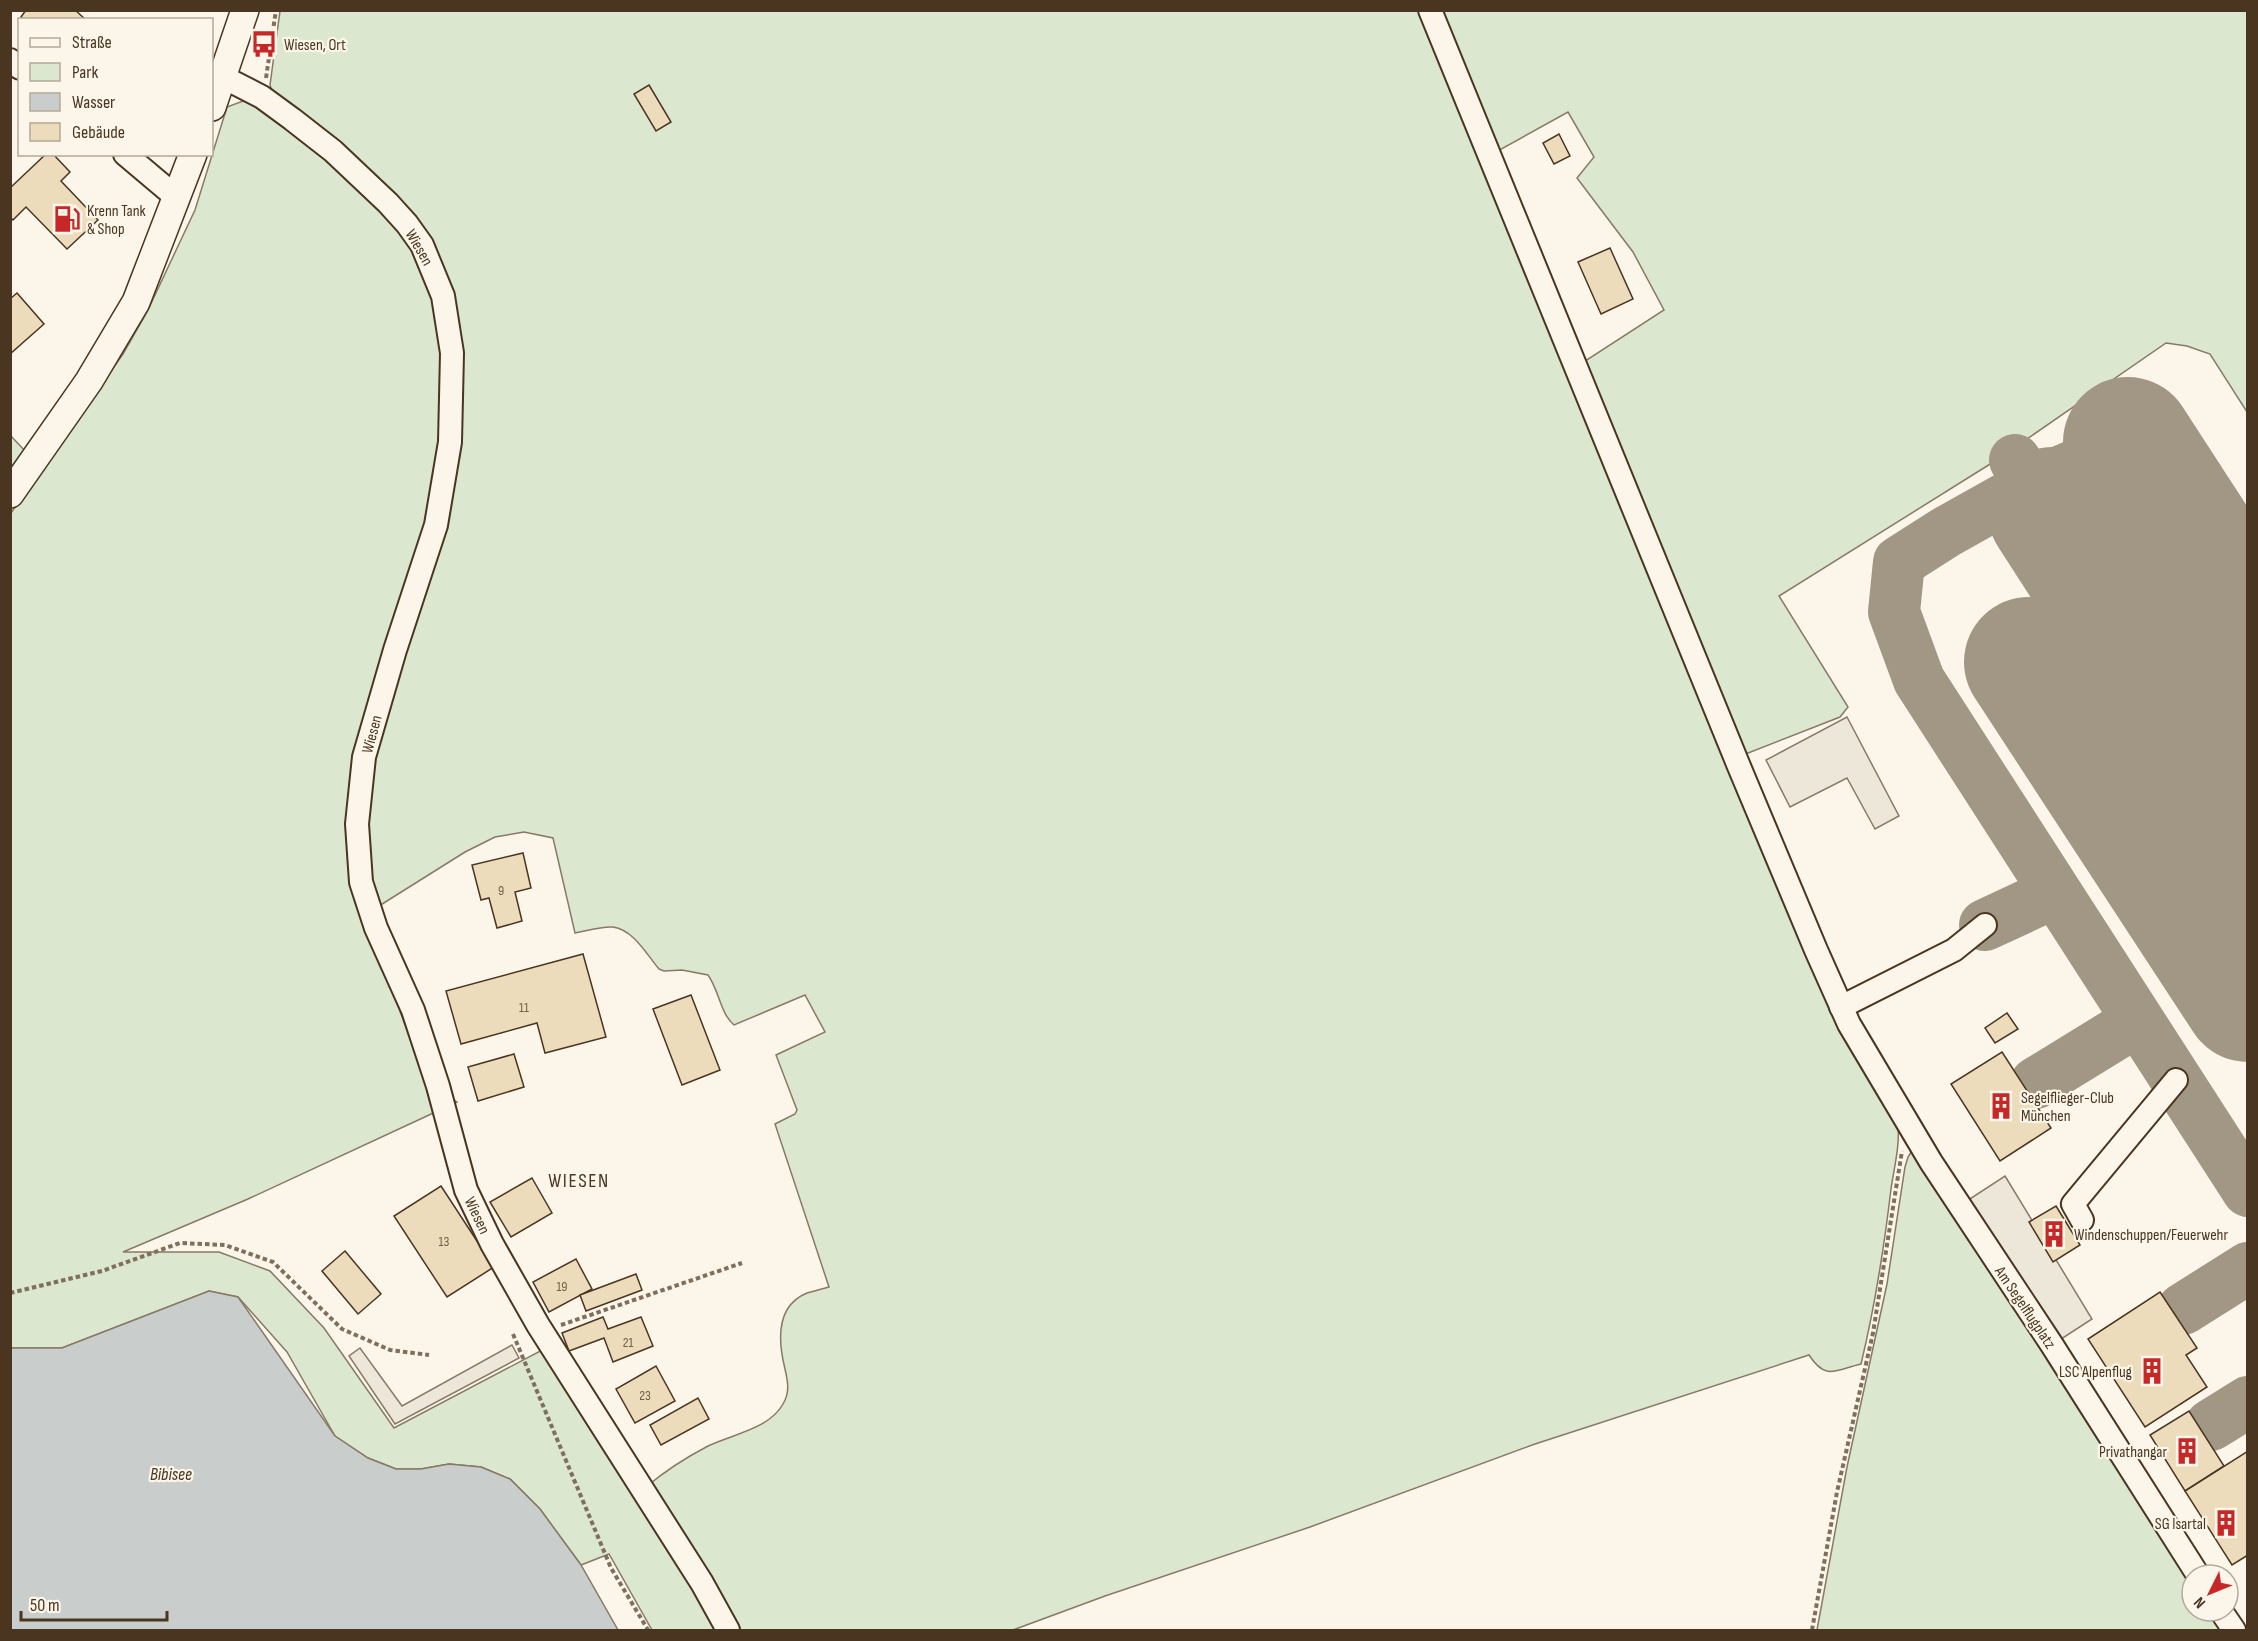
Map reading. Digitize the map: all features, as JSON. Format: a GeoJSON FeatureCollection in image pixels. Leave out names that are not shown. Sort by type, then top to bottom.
{"type":"FeatureCollection","features":[{"type":"Feature","properties":{"kind":"main road"},"geometry":{"type":"LineString","coordinates":[[213,104],[245,10]]}},
{"type":"Feature","properties":{"kind":"main road"},"geometry":{"type":"LineString","coordinates":[[10,494],[88,381],[136,302],[192,156]]}},
{"type":"Feature","properties":{"kind":"street","name":"Am Segelflugplatz"},"geometry":{"type":"LineString","coordinates":[[1430,10],[1738,764],[1841,1007],[1860,1044],[1912,1130],[2190,1563]]}},
{"type":"Feature","properties":{"kind":"street","name":"Wiesen"},"geometry":{"type":"LineString","coordinates":[[223,77],[262,97],[333,151],[367,183],[408,224],[422,245],[443,296],[452,353],[450,442],[436,525],[394,650],[364,757],[357,824],[362,882],[376,928],[413,1010],[438,1086],[466,1190],[492,1245],[538,1325],[702,1583],[728,1630]]}},
{"type":"Feature","properties":{"kind":"street"},"geometry":{"type":"LineString","coordinates":[[127,156],[176,197]]}},
{"type":"Feature","properties":{"kind":"street"},"geometry":{"type":"LineString","coordinates":[[1841,1007],[1954,950],[1985,925]]}},
{"type":"Feature","properties":{"kind":"street"},"geometry":{"type":"LineString","coordinates":[[2082,1220],[2073,1204],[2176,1080]]}},
{"type":"Feature","properties":{"kind":"path"},"geometry":{"type":"LineString","coordinates":[[262,97],[276,10]]}},
{"type":"Feature","properties":{"kind":"path"},"geometry":{"type":"LineString","coordinates":[[1812,1630],[1837,1492],[1873,1333],[1903,1143],[1912,1130]]}},
{"type":"Feature","properties":{"kind":"path"},"geometry":{"type":"LineString","coordinates":[[10,1293],[102,1271],[180,1243],[225,1245],[273,1262],[342,1329],[390,1350],[429,1355]]}},
{"type":"Feature","properties":{"kind":"path"},"geometry":{"type":"LineString","coordinates":[[538,1325],[560,1325],[742,1263]]}},
{"type":"Feature","properties":{"kind":"path"},"geometry":{"type":"LineString","coordinates":[[513,1334],[611,1568],[648,1630]]}},
{"type":"Feature","properties":{"kind":"green space"},"geometry":{"type":"Polygon","coordinates":[[[280,11],[1422,11],[1898,1124],[1897,1149],[1882,1255],[1861,1364],[1838,1371],[1826,1371],[1809,1355],[1535,1444],[1310,1527],[1105,1596],[1013,1630],[735,1630],[646,1487],[700,1450],[760,1425],[777,1412],[785,1400],[788,1383],[780,1336],[784,1315],[797,1299],[807,1293],[829,1287],[775,1124],[795,1114],[797,1110],[776,1055],[825,1032],[805,995],[734,1025],[729,1020],[708,975],[682,970],[659,969],[634,938],[621,929],[604,927],[575,933],[553,838],[524,832],[495,837],[465,852],[379,906],[368,846],[369,785],[456,452],[438,266],[273,95],[270,85],[280,11]]]}},
{"type":"Feature","properties":{"kind":"green space"},"geometry":{"type":"Polygon","coordinates":[[[1435,11],[2247,11],[2247,412],[2210,354],[2187,346],[2166,343],[1995,461],[1779,596],[1848,707],[1840,717],[1743,755],[1582,363],[1664,310],[1633,252],[1577,178],[1594,157],[1568,112],[1496,152],[1435,11]]]}},
{"type":"Feature","properties":{"kind":"green space"},"geometry":{"type":"Polygon","coordinates":[[[243,101],[258,103],[384,208],[426,269],[442,326],[439,473],[360,755],[370,930],[425,1079],[457,1102],[248,1199],[123,1252],[219,1252],[270,1271],[324,1328],[394,1428],[546,1348],[657,1527],[717,1630],[652,1630],[609,1554],[581,1565],[540,1509],[510,1479],[481,1467],[449,1464],[421,1469],[396,1469],[368,1458],[335,1436],[287,1352],[238,1297],[209,1291],[62,1348],[11,1348],[11,513],[123,354],[147,312],[195,210],[227,107],[243,101]]]}},
{"type":"Feature","properties":{"kind":"green space"},"geometry":{"type":"Polygon","coordinates":[[[11,436],[26,452],[11,473],[11,436]]]}},
{"type":"Feature","properties":{"kind":"green space"},"geometry":{"type":"Polygon","coordinates":[[[1913,1149],[2183,1563],[2180,1563],[2180,1623],[2222,1623],[2227,1630],[1817,1630],[1847,1467],[1887,1284],[1908,1157],[1913,1149]]]}},
{"type":"Feature","properties":{"kind":"shaded area"},"geometry":{"type":"Polygon","coordinates":[[[1847,717],[1899,816],[1875,829],[1847,778],[1790,807],[1766,760],[1847,717]]]}},
{"type":"Feature","properties":{"kind":"shaded area"},"geometry":{"type":"Polygon","coordinates":[[[2005,1176],[2092,1319],[2052,1345],[1959,1206],[2005,1176]]]}},
{"type":"Feature","properties":{"kind":"shaded area"},"geometry":{"type":"Polygon","coordinates":[[[512,1345],[519,1358],[395,1424],[349,1356],[360,1348],[402,1406],[512,1345]]]}},
{"type":"Feature","properties":{"kind":"water","name":"Bibisee"},"geometry":{"type":"Polygon","coordinates":[[[209,1291],[238,1297],[335,1436],[368,1458],[396,1469],[421,1469],[449,1464],[481,1467],[510,1479],[540,1509],[581,1565],[618,1630],[11,1630],[11,1348],[62,1348],[209,1291]]]}},
{"type":"Feature","properties":{"kind":"building"},"geometry":{"type":"Polygon","coordinates":[[[26,10],[75,10],[84,18],[22,18],[26,10]]]}},
{"type":"Feature","properties":{"kind":"building"},"geometry":{"type":"Polygon","coordinates":[[[649,85],[671,122],[656,131],[634,94],[649,85]]]}},
{"type":"Feature","properties":{"kind":"building"},"geometry":{"type":"Polygon","coordinates":[[[1559,134],[1570,156],[1554,164],[1543,143],[1559,134]]]}},
{"type":"Feature","properties":{"kind":"building"},"geometry":{"type":"Polygon","coordinates":[[[44,156],[55,156],[70,172],[61,181],[98,220],[67,249],[26,207],[13,220],[10,217],[10,188],[44,156]]]}},
{"type":"Feature","properties":{"kind":"building"},"geometry":{"type":"Polygon","coordinates":[[[1610,248],[1633,299],[1601,314],[1578,262],[1610,248]]]}},
{"type":"Feature","properties":{"kind":"building"},"geometry":{"type":"Polygon","coordinates":[[[17,293],[44,324],[10,354],[10,299],[17,293]]]}},
{"type":"Feature","properties":{"kind":"building"},"geometry":{"type":"Polygon","coordinates":[[[523,853],[531,888],[515,892],[522,921],[497,928],[489,898],[481,900],[472,865],[523,853]]]}},
{"type":"Feature","properties":{"kind":"building"},"geometry":{"type":"Polygon","coordinates":[[[583,954],[606,1037],[545,1053],[537,1023],[461,1044],[446,991],[583,954]]]}},
{"type":"Feature","properties":{"kind":"building"},"geometry":{"type":"Polygon","coordinates":[[[691,995],[720,1070],[682,1085],[653,1009],[691,995]]]}},
{"type":"Feature","properties":{"kind":"building"},"geometry":{"type":"Polygon","coordinates":[[[2007,1013],[2018,1029],[1995,1043],[1985,1028],[2007,1013]]]}},
{"type":"Feature","properties":{"kind":"building","name":"Segelflieger-Club München"},"geometry":{"type":"Polygon","coordinates":[[[2002,1052],[2051,1128],[2000,1161],[1951,1084],[2002,1052]]]}},
{"type":"Feature","properties":{"kind":"building"},"geometry":{"type":"Polygon","coordinates":[[[514,1054],[524,1087],[478,1101],[468,1067],[514,1054]]]}},
{"type":"Feature","properties":{"kind":"building"},"geometry":{"type":"Polygon","coordinates":[[[532,1178],[552,1213],[511,1237],[490,1202],[532,1178]]]}},
{"type":"Feature","properties":{"kind":"building"},"geometry":{"type":"Polygon","coordinates":[[[441,1186],[494,1267],[447,1297],[394,1216],[441,1186]]]}},
{"type":"Feature","properties":{"kind":"building","name":"Windenschuppen/Feuerwehr"},"geometry":{"type":"Polygon","coordinates":[[[2056,1206],[2080,1245],[2053,1262],[2029,1222],[2056,1206]]]}},
{"type":"Feature","properties":{"kind":"building"},"geometry":{"type":"Polygon","coordinates":[[[345,1251],[381,1294],[358,1314],[322,1271],[345,1251]]]}},
{"type":"Feature","properties":{"kind":"building"},"geometry":{"type":"Polygon","coordinates":[[[576,1259],[592,1289],[549,1312],[533,1282],[576,1259]]]}},
{"type":"Feature","properties":{"kind":"building"},"geometry":{"type":"Polygon","coordinates":[[[636,1274],[642,1290],[586,1311],[580,1295],[636,1274]]]}},
{"type":"Feature","properties":{"kind":"building","name":"LSC Alpenflug"},"geometry":{"type":"Polygon","coordinates":[[[2160,1292],[2197,1348],[2186,1355],[2207,1387],[2145,1427],[2088,1339],[2160,1292]]]}},
{"type":"Feature","properties":{"kind":"building"},"geometry":{"type":"Polygon","coordinates":[[[603,1317],[608,1329],[641,1317],[653,1346],[613,1362],[604,1338],[569,1351],[562,1333],[603,1317]]]}},
{"type":"Feature","properties":{"kind":"building"},"geometry":{"type":"Polygon","coordinates":[[[656,1366],[675,1401],[635,1423],[616,1389],[656,1366]]]}},
{"type":"Feature","properties":{"kind":"building"},"geometry":{"type":"Polygon","coordinates":[[[698,1398],[709,1419],[661,1445],[650,1425],[698,1398]]]}},
{"type":"Feature","properties":{"kind":"building","name":"Privathangar"},"geometry":{"type":"Polygon","coordinates":[[[2189,1411],[2224,1466],[2185,1491],[2150,1435],[2189,1411]]]}},
{"type":"Feature","properties":{"kind":"building","name":"SG Isartal"},"geometry":{"type":"Polygon","coordinates":[[[2248,1451],[2248,1555],[2235,1563],[2231,1563],[2185,1491],[2248,1451]]]}},
{"type":"Feature","properties":{"kind":"taxiway"},"geometry":{"type":"LineString","coordinates":[[2015,460],[2030,485],[2128,442]]}},
{"type":"Feature","properties":{"kind":"taxiway"},"geometry":{"type":"LineString","coordinates":[[2053,512],[2030,485],[1946,532],[1899,562],[1894,612],[1919,680],[2248,1191]]}},
{"type":"Feature","properties":{"kind":"taxiway"},"geometry":{"type":"LineString","coordinates":[[1985,925],[2054,893]]}},
{"type":"Feature","properties":{"kind":"taxiway"},"geometry":{"type":"LineString","coordinates":[[2036,1083],[2137,1021]]}},
{"type":"Feature","properties":{"kind":"taxiway"},"geometry":{"type":"LineString","coordinates":[[2183,1309],[2248,1268]]}},
{"type":"Feature","properties":{"kind":"taxiway"},"geometry":{"type":"LineString","coordinates":[[2211,1425],[2248,1402]]}},
{"type":"Feature","properties":{"kind":"runway"},"geometry":{"type":"LineString","coordinates":[[2128,442],[2248,627]]}},
{"type":"Feature","properties":{"kind":"runway"},"geometry":{"type":"LineString","coordinates":[[2053,512],[2248,814]]}},
{"type":"Feature","properties":{"kind":"runway"},"geometry":{"type":"LineString","coordinates":[[2029,662],[2248,997]]}},
{"type":"Feature","properties":{"kind":"place","name":"Wiesen, Ort"},"geometry":{"type":"Point","coordinates":[264,44]}},
{"type":"Feature","properties":{"kind":"place","name":"Krenn Tank & Shop"},"geometry":{"type":"Point","coordinates":[67,219]}},
{"type":"Feature","properties":{"kind":"place","name":"Segelflieger-Club München"},"geometry":{"type":"Point","coordinates":[2001,1106]}},
{"type":"Feature","properties":{"kind":"place","name":"Windenschuppen/Feuerwehr"},"geometry":{"type":"Point","coordinates":[2054,1234]}},
{"type":"Feature","properties":{"kind":"place","name":"LSC Alpenflug"},"geometry":{"type":"Point","coordinates":[2152,1371]}},
{"type":"Feature","properties":{"kind":"place","name":"Privathangar"},"geometry":{"type":"Point","coordinates":[2187,1451]}},
{"type":"Feature","properties":{"kind":"place","name":"SG Isartal"},"geometry":{"type":"Point","coordinates":[2226,1523]}},
{"type":"Feature","properties":{"kind":"district","name":"WIESEN"},"geometry":{"type":"Point","coordinates":[579,1180]}}]}
